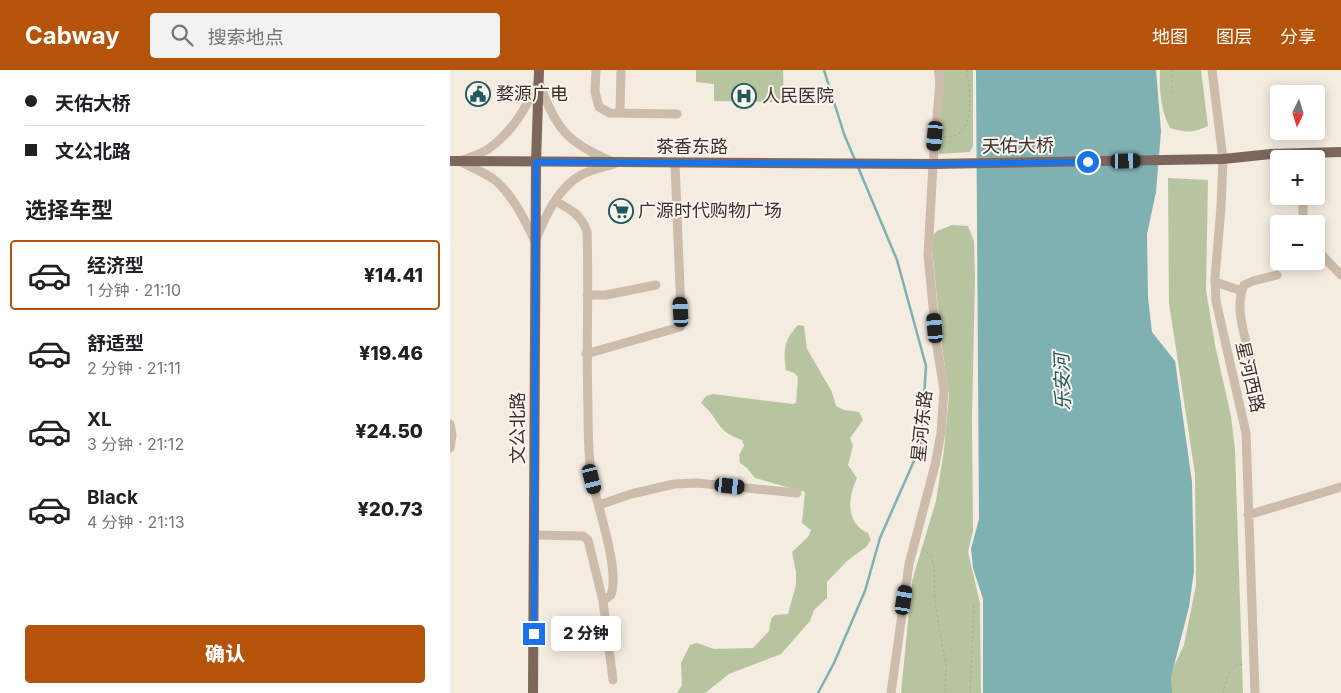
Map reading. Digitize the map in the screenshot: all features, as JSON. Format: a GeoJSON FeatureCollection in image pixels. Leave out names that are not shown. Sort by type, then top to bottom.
{"type":"FeatureCollection","features":[{"type":"Feature","properties":{"kind":"main road","name":"文公北路"},"geometry":{"type":"LineString","coordinates":[[533,693],[536,162],[539,70]]}},
{"type":"Feature","properties":{"kind":"main road","name":"天佑大桥"},"geometry":{"type":"LineString","coordinates":[[1325,154],[1341,152]]}},
{"type":"Feature","properties":{"kind":"main road","name":"天佑大桥"},"geometry":{"type":"LineString","coordinates":[[933,164],[1223,159],[1270,154]]}},
{"type":"Feature","properties":{"kind":"main road","name":"茶香东路"},"geometry":{"type":"LineString","coordinates":[[455,161],[933,164]]}},
{"type":"Feature","properties":{"kind":"street"},"geometry":{"type":"LineString","coordinates":[[596,70],[595,92],[599,107],[610,113],[677,114]]}},
{"type":"Feature","properties":{"kind":"street"},"geometry":{"type":"LineString","coordinates":[[620,113],[621,70]]}},
{"type":"Feature","properties":{"kind":"street","name":"星河东路"},"geometry":{"type":"LineString","coordinates":[[891,693],[909,564],[935,465],[941,433],[944,390],[936,347],[928,255],[940,82],[939,70]]}},
{"type":"Feature","properties":{"kind":"street","name":"星河西路"},"geometry":{"type":"LineString","coordinates":[[1212,70],[1223,159],[1216,282],[1217,307],[1246,433],[1255,693]]}},
{"type":"Feature","properties":{"kind":"street"},"geometry":{"type":"LineString","coordinates":[[455,161],[486,150],[516,123],[528,105],[538,82]]}},
{"type":"Feature","properties":{"kind":"street"},"geometry":{"type":"LineString","coordinates":[[538,82],[547,106],[571,140],[588,151],[616,163]]}},
{"type":"Feature","properties":{"kind":"street"},"geometry":{"type":"LineString","coordinates":[[455,161],[484,173],[497,182],[512,199],[536,241]]}},
{"type":"Feature","properties":{"kind":"street"},"geometry":{"type":"LineString","coordinates":[[536,241],[544,219],[568,185],[582,175],[616,163]]}},
{"type":"Feature","properties":{"kind":"street"},"geometry":{"type":"LineString","coordinates":[[586,354],[680,326],[681,312],[674,163]]}},
{"type":"Feature","properties":{"kind":"street"},"geometry":{"type":"LineString","coordinates":[[555,201],[577,214],[585,225],[587,244],[586,354],[589,450],[592,479],[612,564],[614,581],[611,595],[603,601]]}},
{"type":"Feature","properties":{"kind":"street"},"geometry":{"type":"LineString","coordinates":[[1325,258],[1341,275]]}},
{"type":"Feature","properties":{"kind":"street"},"geometry":{"type":"LineString","coordinates":[[1250,358],[1239,303],[1242,291],[1244,286],[1277,275]]}},
{"type":"Feature","properties":{"kind":"street"},"geometry":{"type":"LineString","coordinates":[[1216,282],[1242,291]]}},
{"type":"Feature","properties":{"kind":"street"},"geometry":{"type":"LineString","coordinates":[[587,295],[606,295],[656,285]]}},
{"type":"Feature","properties":{"kind":"street"},"geometry":{"type":"LineString","coordinates":[[450,424],[452,436],[450,448]]}},
{"type":"Feature","properties":{"kind":"street"},"geometry":{"type":"LineString","coordinates":[[599,505],[631,494],[674,484],[697,483],[797,493]]}},
{"type":"Feature","properties":{"kind":"street"},"geometry":{"type":"LineString","coordinates":[[1248,515],[1341,486]]}},
{"type":"Feature","properties":{"kind":"street"},"geometry":{"type":"LineString","coordinates":[[534,535],[583,536],[586,538],[590,547],[603,601],[613,680]]}},
{"type":"Feature","properties":{"kind":"path"},"geometry":{"type":"LineString","coordinates":[[935,136],[948,137],[960,132],[970,114],[967,70]]}},
{"type":"Feature","properties":{"kind":"path"},"geometry":{"type":"LineString","coordinates":[[1171,70],[1173,94]]}},
{"type":"Feature","properties":{"kind":"path"},"geometry":{"type":"LineString","coordinates":[[916,541],[931,556],[934,565],[935,602],[946,666],[945,693]]}},
{"type":"Feature","properties":{"kind":"path"},"geometry":{"type":"LineString","coordinates":[[970,693],[974,603]]}},
{"type":"Feature","properties":{"kind":"path"},"geometry":{"type":"LineString","coordinates":[[1223,693],[1228,674],[1232,668],[1240,664],[1255,665]]}},
{"type":"Feature","properties":{"kind":"green space"},"geometry":{"type":"Polygon","coordinates":[[[696,70],[783,70],[784,102],[714,101],[714,84],[696,82],[696,70]]]}},
{"type":"Feature","properties":{"kind":"green space"},"geometry":{"type":"Polygon","coordinates":[[[934,70],[973,70],[973,146],[970,152],[939,154],[940,125],[934,70]]]}},
{"type":"Feature","properties":{"kind":"green space"},"geometry":{"type":"Polygon","coordinates":[[[1160,70],[1201,70],[1208,126],[1189,131],[1170,128],[1161,100],[1160,70]]]}},
{"type":"Feature","properties":{"kind":"green space"},"geometry":{"type":"Polygon","coordinates":[[[1168,178],[1208,180],[1206,290],[1215,345],[1231,416],[1235,450],[1243,693],[1168,693],[1167,681],[1184,645],[1196,585],[1195,474],[1169,303],[1168,178]]]}},
{"type":"Feature","properties":{"kind":"green space"},"geometry":{"type":"Polygon","coordinates":[[[952,225],[968,226],[974,241],[973,531],[968,552],[980,603],[981,693],[901,693],[912,581],[936,501],[944,450],[949,395],[931,238],[937,231],[952,225]]]}},
{"type":"Feature","properties":{"kind":"green space"},"geometry":{"type":"Polygon","coordinates":[[[798,325],[804,326],[807,349],[832,392],[836,406],[844,410],[859,412],[863,420],[850,438],[853,446],[848,465],[857,478],[850,501],[855,523],[868,533],[871,540],[866,547],[847,561],[827,582],[827,598],[814,610],[810,621],[781,654],[729,674],[705,693],[677,693],[682,685],[681,663],[690,645],[697,643],[714,649],[753,648],[769,631],[771,619],[775,615],[788,614],[796,585],[796,572],[792,552],[808,537],[811,530],[802,523],[805,492],[755,478],[740,463],[739,455],[744,446],[742,440],[722,429],[701,403],[706,396],[713,394],[796,403],[798,377],[786,370],[785,351],[787,341],[798,325]]]}},
{"type":"Feature","properties":{"kind":"water","name":"乐安河"},"geometry":{"type":"Polygon","coordinates":[[[976,70],[1156,70],[1161,131],[1156,192],[1147,234],[1148,298],[1152,332],[1175,361],[1192,482],[1194,571],[1189,607],[1171,677],[1172,693],[983,693],[983,599],[973,568],[971,549],[979,519],[976,70]]]}},
{"type":"Feature","properties":{"kind":"waterway"},"geometry":{"type":"LineString","coordinates":[[824,70],[844,134],[855,160]]}},
{"type":"Feature","properties":{"kind":"waterway"},"geometry":{"type":"LineString","coordinates":[[818,693],[834,663],[865,591],[880,538],[921,445],[926,366],[897,260],[858,167]]}},
{"type":"Feature","properties":{"kind":"place","name":"婺源广电"},"geometry":{"type":"Point","coordinates":[478,94]}},
{"type":"Feature","properties":{"kind":"place","name":"人民医院"},"geometry":{"type":"Point","coordinates":[744,96]}},
{"type":"Feature","properties":{"kind":"place","name":"广源时代购物广场"},"geometry":{"type":"Point","coordinates":[621,211]}},
{"type":"Feature","properties":{"kind":"route"},"geometry":{"type":"LineString","coordinates":[[534,634],[536,162],[933,164],[1088,162]]}}]}
